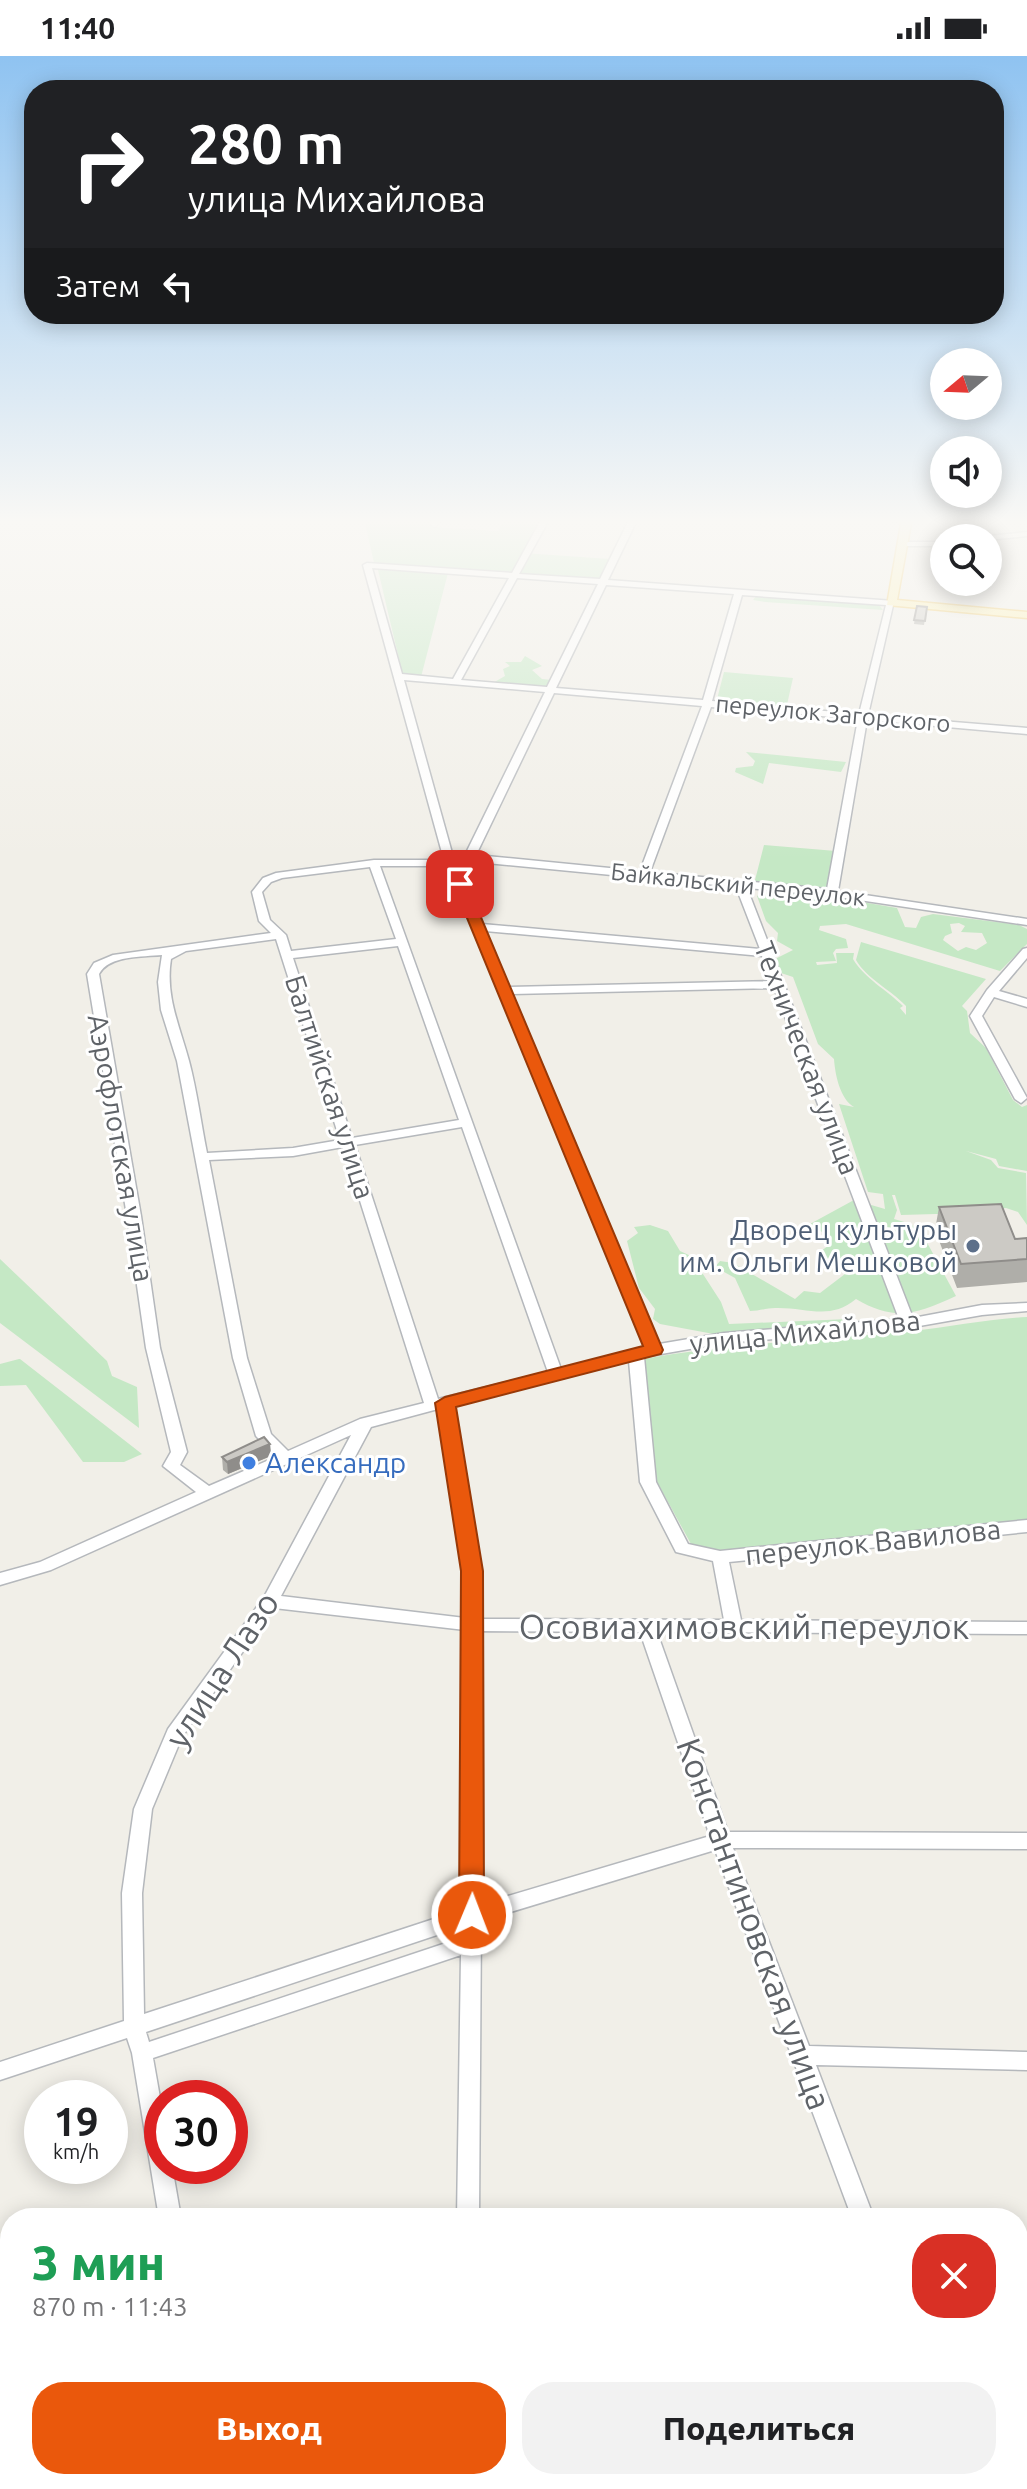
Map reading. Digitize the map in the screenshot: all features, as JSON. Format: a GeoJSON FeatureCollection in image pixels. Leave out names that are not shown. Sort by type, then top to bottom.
{"type":"FeatureCollection","features":[{"type":"Feature","properties":{"kind":"street"},"geometry":{"type":"LineString","coordinates":[[387,632],[449,860],[654,1350]]}},
{"type":"Feature","properties":{"kind":"street"},"geometry":{"type":"LineString","coordinates":[[455,683],[484,632]]}},
{"type":"Feature","properties":{"kind":"street"},"geometry":{"type":"LineString","coordinates":[[470,856],[580,632]]}},
{"type":"Feature","properties":{"kind":"street"},"geometry":{"type":"LineString","coordinates":[[644,874],[707,704],[728,632]]}},
{"type":"Feature","properties":{"kind":"street"},"geometry":{"type":"LineString","coordinates":[[832,893],[863,717],[884,632]]}},
{"type":"Feature","properties":{"kind":"street","name":"переулок Загорского"},"geometry":{"type":"LineString","coordinates":[[400,677],[1027,731]]}},
{"type":"Feature","properties":{"kind":"street","name":"Байкальский переулок"},"geometry":{"type":"LineString","coordinates":[[374,863],[449,860],[470,856],[832,893],[1027,922]]}},
{"type":"Feature","properties":{"kind":"street"},"geometry":{"type":"LineString","coordinates":[[374,863],[556,1374]]}},
{"type":"Feature","properties":{"kind":"street","name":"Балтийская улица"},"geometry":{"type":"LineString","coordinates":[[374,863],[280,875],[267,880],[257,892],[258,907],[265,921],[280,935],[348,1144],[439,1405],[472,1571],[468,2208]]}},
{"type":"Feature","properties":{"kind":"street","name":"Техническая улица"},"geometry":{"type":"LineString","coordinates":[[740,883],[908,1323]]}},
{"type":"Feature","properties":{"kind":"street"},"geometry":{"type":"LineString","coordinates":[[477,927],[766,953]]}},
{"type":"Feature","properties":{"kind":"street","name":"Аэрофлотская улица"},"geometry":{"type":"LineString","coordinates":[[209,1494],[171,1466],[179,1452],[153,1348],[134,1216],[92,982],[98,965],[113,958],[280,935]]}},
{"type":"Feature","properties":{"kind":"street"},"geometry":{"type":"LineString","coordinates":[[287,955],[402,942]]}},
{"type":"Feature","properties":{"kind":"street"},"geometry":{"type":"LineString","coordinates":[[196,946],[166,957],[164,966],[173,1035],[183,1061],[200,1157],[222,1250],[240,1358],[264,1436],[287,1459]]}},
{"type":"Feature","properties":{"kind":"street"},"geometry":{"type":"LineString","coordinates":[[1021,1099],[976,1016],[991,992],[1027,951]]}},
{"type":"Feature","properties":{"kind":"street"},"geometry":{"type":"LineString","coordinates":[[504,991],[778,984]]}},
{"type":"Feature","properties":{"kind":"street"},"geometry":{"type":"LineString","coordinates":[[991,992],[1027,1003]]}},
{"type":"Feature","properties":{"kind":"street"},"geometry":{"type":"LineString","coordinates":[[200,1157],[293,1152],[468,1122]]}},
{"type":"Feature","properties":{"kind":"street","name":"улица Михайлова"},"geometry":{"type":"LineString","coordinates":[[0,1579],[45,1566],[365,1423],[654,1350],[724,1338],[908,1323],[1027,1307]]}},
{"type":"Feature","properties":{"kind":"street"},"geometry":{"type":"LineString","coordinates":[[636,1354],[648,1482],[682,1548],[720,1557],[733,1625]]}},
{"type":"Feature","properties":{"kind":"street","name":"улица Лазо"},"geometry":{"type":"LineString","coordinates":[[168,2208],[142,2053],[134,2027],[132,1893],[143,1809],[174,1734],[270,1601],[365,1423]]}},
{"type":"Feature","properties":{"kind":"street","name":"переулок Вавилова"},"geometry":{"type":"LineString","coordinates":[[720,1557],[1027,1526]]}},
{"type":"Feature","properties":{"kind":"street","name":"Осовиахимовский переулок"},"geometry":{"type":"LineString","coordinates":[[270,1601],[474,1625],[1027,1628]]}},
{"type":"Feature","properties":{"kind":"street","name":"Константиновская улица"},"geometry":{"type":"LineString","coordinates":[[647,1628],[721,1840],[859,2208]]}},
{"type":"Feature","properties":{"kind":"street"},"geometry":{"type":"LineString","coordinates":[[0,2071],[472,1915],[721,1840],[1027,1841]]}},
{"type":"Feature","properties":{"kind":"street"},"geometry":{"type":"LineString","coordinates":[[142,2053],[471,1943]]}},
{"type":"Feature","properties":{"kind":"street"},"geometry":{"type":"LineString","coordinates":[[802,2055],[1027,2061]]}},
{"type":"Feature","properties":{"kind":"green space"},"geometry":{"type":"Polygon","coordinates":[[[393,632],[433,632],[421,677],[403,676],[393,632]]]}},
{"type":"Feature","properties":{"kind":"green space"},"geometry":{"type":"Polygon","coordinates":[[[525,656],[542,666],[532,670],[542,679],[552,680],[545,688],[491,684],[505,676],[503,669],[510,666],[505,662],[521,662],[525,656]]]}},
{"type":"Feature","properties":{"kind":"green space"},"geometry":{"type":"Polygon","coordinates":[[[724,672],[793,678],[786,709],[716,703],[724,672]]]}},
{"type":"Feature","properties":{"kind":"green space"},"geometry":{"type":"Polygon","coordinates":[[[746,752],[846,762],[841,772],[769,763],[763,784],[735,772],[736,768],[753,766],[755,761],[746,752]]]}},
{"type":"Feature","properties":{"kind":"green space"},"geometry":{"type":"Polygon","coordinates":[[[764,845],[836,851],[829,887],[819,890],[754,884],[764,845]]]}},
{"type":"Feature","properties":{"kind":"green space"},"geometry":{"type":"Polygon","coordinates":[[[764,892],[821,895],[897,908],[905,927],[916,928],[921,917],[933,914],[1019,925],[1027,929],[1027,944],[1000,971],[846,924],[820,926],[819,930],[846,939],[848,948],[836,949],[833,953],[836,961],[816,962],[817,965],[837,963],[836,953],[854,953],[853,959],[858,966],[903,1006],[900,1008],[906,1015],[906,1006],[866,973],[856,960],[861,942],[986,979],[962,1006],[967,1011],[970,1033],[986,1048],[1013,1100],[1022,1107],[1027,1105],[1027,1171],[999,1166],[996,1159],[966,1151],[991,1160],[998,1168],[1026,1173],[1027,1225],[1018,1212],[1006,1208],[971,1213],[901,1215],[895,1195],[892,1195],[897,1210],[894,1219],[911,1224],[924,1237],[956,1296],[906,1313],[882,1311],[856,1299],[837,1310],[775,1308],[750,1311],[735,1278],[715,1267],[720,1261],[733,1263],[795,1299],[804,1291],[820,1293],[845,1274],[818,1253],[828,1246],[822,1232],[810,1224],[854,1200],[885,1209],[883,1194],[868,1192],[839,1104],[854,1107],[842,1092],[834,1059],[818,1044],[793,977],[781,973],[775,959],[793,950],[777,941],[778,933],[766,921],[757,896],[764,892]],[[950,924],[952,933],[943,940],[958,951],[966,947],[976,950],[987,943],[982,933],[961,932],[965,926],[950,924]]]}},
{"type":"Feature","properties":{"kind":"green space"},"geometry":{"type":"Polygon","coordinates":[[[650,1225],[668,1231],[680,1251],[706,1263],[701,1271],[721,1302],[729,1324],[849,1319],[850,1323],[719,1335],[660,1324],[653,1319],[655,1309],[639,1288],[627,1241],[638,1233],[634,1227],[650,1225]]]}},
{"type":"Feature","properties":{"kind":"green space"},"geometry":{"type":"Polygon","coordinates":[[[0,1259],[107,1361],[112,1376],[137,1387],[139,1428],[0,1323],[0,1259]]]}},
{"type":"Feature","properties":{"kind":"green space"},"geometry":{"type":"Polygon","coordinates":[[[1027,1317],[1027,1520],[718,1551],[691,1544],[656,1480],[643,1359],[710,1349],[1027,1317]]]}},
{"type":"Feature","properties":{"kind":"green space"},"geometry":{"type":"Polygon","coordinates":[[[20,1359],[142,1454],[124,1462],[83,1462],[26,1385],[0,1386],[0,1364],[20,1359]]]}},
{"type":"Feature","properties":{"kind":"building"},"geometry":{"type":"Polygon","coordinates":[[[1001,1204],[1015,1239],[1027,1238],[1027,1259],[961,1264],[939,1207],[1001,1204]]]}},
{"type":"Feature","properties":{"kind":"building"},"geometry":{"type":"Polygon","coordinates":[[[264,1437],[270,1444],[227,1462],[222,1457],[264,1437]]]}},
{"type":"Feature","properties":{"kind":"place","name":"Дворец культуры им. Ольги Мешковой"},"geometry":{"type":"Point","coordinates":[973,1246]}},
{"type":"Feature","properties":{"kind":"place","name":"Александр"},"geometry":{"type":"Point","coordinates":[249,1463]}},
{"type":"Feature","properties":{"kind":"route"},"geometry":{"type":"LineString","coordinates":[[460,884],[654,1350],[445,1403],[472,1571],[472,1915]]}}]}
